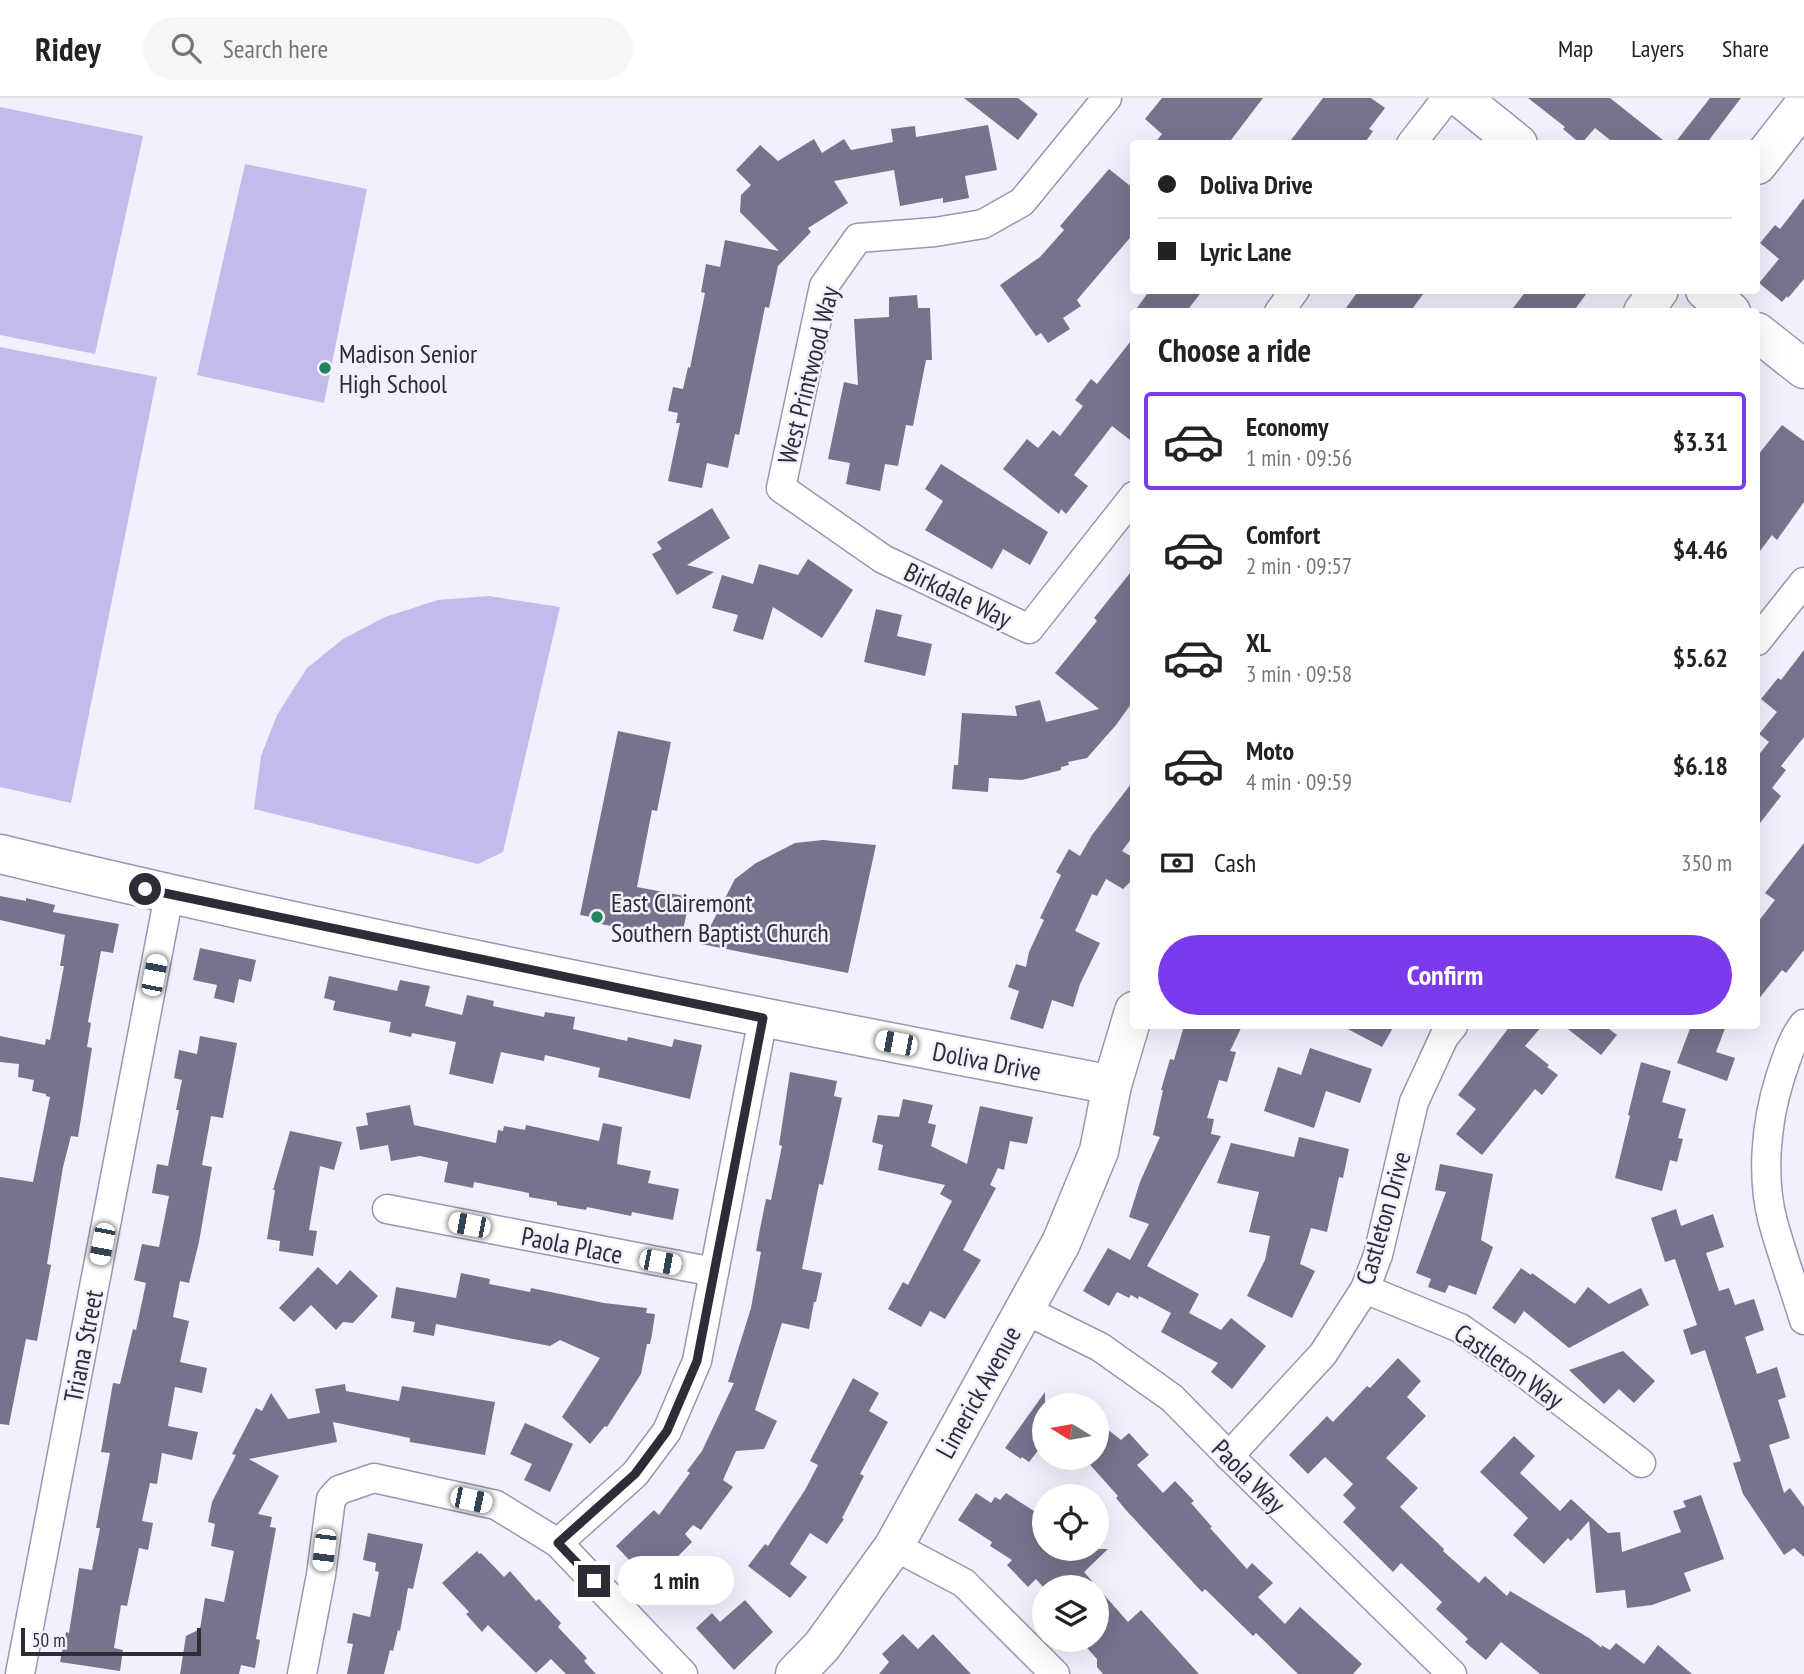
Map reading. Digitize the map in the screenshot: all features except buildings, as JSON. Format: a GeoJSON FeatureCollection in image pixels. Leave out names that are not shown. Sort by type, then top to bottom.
{"type":"FeatureCollection","features":[{"type":"Feature","properties":{"kind":"street","name":"West Printwood Way"},"geometry":{"type":"LineString","coordinates":[[781,488],[824,286],[858,238],[935,232],[983,224],[1022,202],[1107,98]]}},
{"type":"Feature","properties":{"kind":"street"},"geometry":{"type":"LineString","coordinates":[[1414,140],[1447,98]]}},
{"type":"Feature","properties":{"kind":"street"},"geometry":{"type":"LineString","coordinates":[[1461,98],[1513,140]]}},
{"type":"Feature","properties":{"kind":"street"},"geometry":{"type":"LineString","coordinates":[[1760,161],[1804,105]]}},
{"type":"Feature","properties":{"kind":"street"},"geometry":{"type":"LineString","coordinates":[[1282,308],[1293,294]]}},
{"type":"Feature","properties":{"kind":"street"},"geometry":{"type":"LineString","coordinates":[[1646,308],[1657,294]]}},
{"type":"Feature","properties":{"kind":"street"},"geometry":{"type":"LineString","coordinates":[[1710,294],[1726,308]]}},
{"type":"Feature","properties":{"kind":"street"},"geometry":{"type":"LineString","coordinates":[[1760,334],[1804,369]]}},
{"type":"Feature","properties":{"kind":"street","name":"Birkdale Way"},"geometry":{"type":"LineString","coordinates":[[781,488],[883,558],[1029,629],[1130,501]]}},
{"type":"Feature","properties":{"kind":"street"},"geometry":{"type":"LineString","coordinates":[[1760,637],[1804,582]]}},
{"type":"Feature","properties":{"kind":"street","name":"Doliva Drive"},"geometry":{"type":"LineString","coordinates":[[0,854],[169,895],[763,1018],[1112,1085]]}},
{"type":"Feature","properties":{"kind":"street","name":"Triana Street"},"geometry":{"type":"LineString","coordinates":[[20,1674],[169,895]]}},
{"type":"Feature","properties":{"kind":"street"},"geometry":{"type":"LineString","coordinates":[[558,1543],[635,1474],[667,1431],[697,1361],[763,1018]]}},
{"type":"Feature","properties":{"kind":"street","name":"Limerick Avenue"},"geometry":{"type":"LineString","coordinates":[[795,1674],[822,1647],[894,1546],[1061,1243],[1099,1151],[1112,1085],[1130,1024]]}},
{"type":"Feature","properties":{"kind":"street"},"geometry":{"type":"LineString","coordinates":[[1804,1024],[1787,1058],[1777,1089],[1767,1154],[1772,1220],[1804,1320]]}},
{"type":"Feature","properties":{"kind":"street","name":"Castleton Drive"},"geometry":{"type":"LineString","coordinates":[[1229,1456],[1323,1354],[1365,1289],[1378,1255],[1414,1102],[1444,1037],[1451,1029]]}},
{"type":"Feature","properties":{"kind":"street","name":"Paola Place"},"geometry":{"type":"LineString","coordinates":[[387,1209],[714,1272]]}},
{"type":"Feature","properties":{"kind":"street","name":"Castleton Way"},"geometry":{"type":"LineString","coordinates":[[1365,1289],[1460,1328],[1523,1372],[1641,1463]]}},
{"type":"Feature","properties":{"kind":"street","name":"Paola Way"},"geometry":{"type":"LineString","coordinates":[[1023,1309],[1100,1347],[1172,1398],[1452,1674]]}},
{"type":"Feature","properties":{"kind":"street"},"geometry":{"type":"LineString","coordinates":[[302,1674],[321,1575],[331,1499],[339,1490],[374,1478],[496,1505],[558,1543],[683,1674]]}},
{"type":"Feature","properties":{"kind":"street"},"geometry":{"type":"LineString","coordinates":[[894,1546],[964,1583],[1055,1674]]}},
{"type":"Feature","properties":{"kind":"shaded area"},"geometry":{"type":"Polygon","coordinates":[[[0,107],[143,136],[95,354],[0,335],[0,107]]]}},
{"type":"Feature","properties":{"kind":"shaded area"},"geometry":{"type":"Polygon","coordinates":[[[245,164],[367,189],[324,403],[197,375],[245,164]]]}},
{"type":"Feature","properties":{"kind":"shaded area"},"geometry":{"type":"Polygon","coordinates":[[[0,347],[157,377],[71,803],[0,787],[0,347]]]}},
{"type":"Feature","properties":{"kind":"shaded area"},"geometry":{"type":"Polygon","coordinates":[[[489,596],[560,607],[503,852],[478,864],[254,809],[261,756],[277,715],[307,668],[343,639],[385,617],[438,600],[489,596]]]}},
{"type":"Feature","properties":{"kind":"place","name":"Madison Senior High School"},"geometry":{"type":"Point","coordinates":[325,368]}},
{"type":"Feature","properties":{"kind":"place","name":"East Clairemont Southern Baptist Church"},"geometry":{"type":"Point","coordinates":[597,917]}},
{"type":"Feature","properties":{"kind":"route"},"geometry":{"type":"LineString","coordinates":[[145,889],[763,1018],[697,1361],[667,1431],[635,1474],[558,1543],[594,1581]]}}]}
